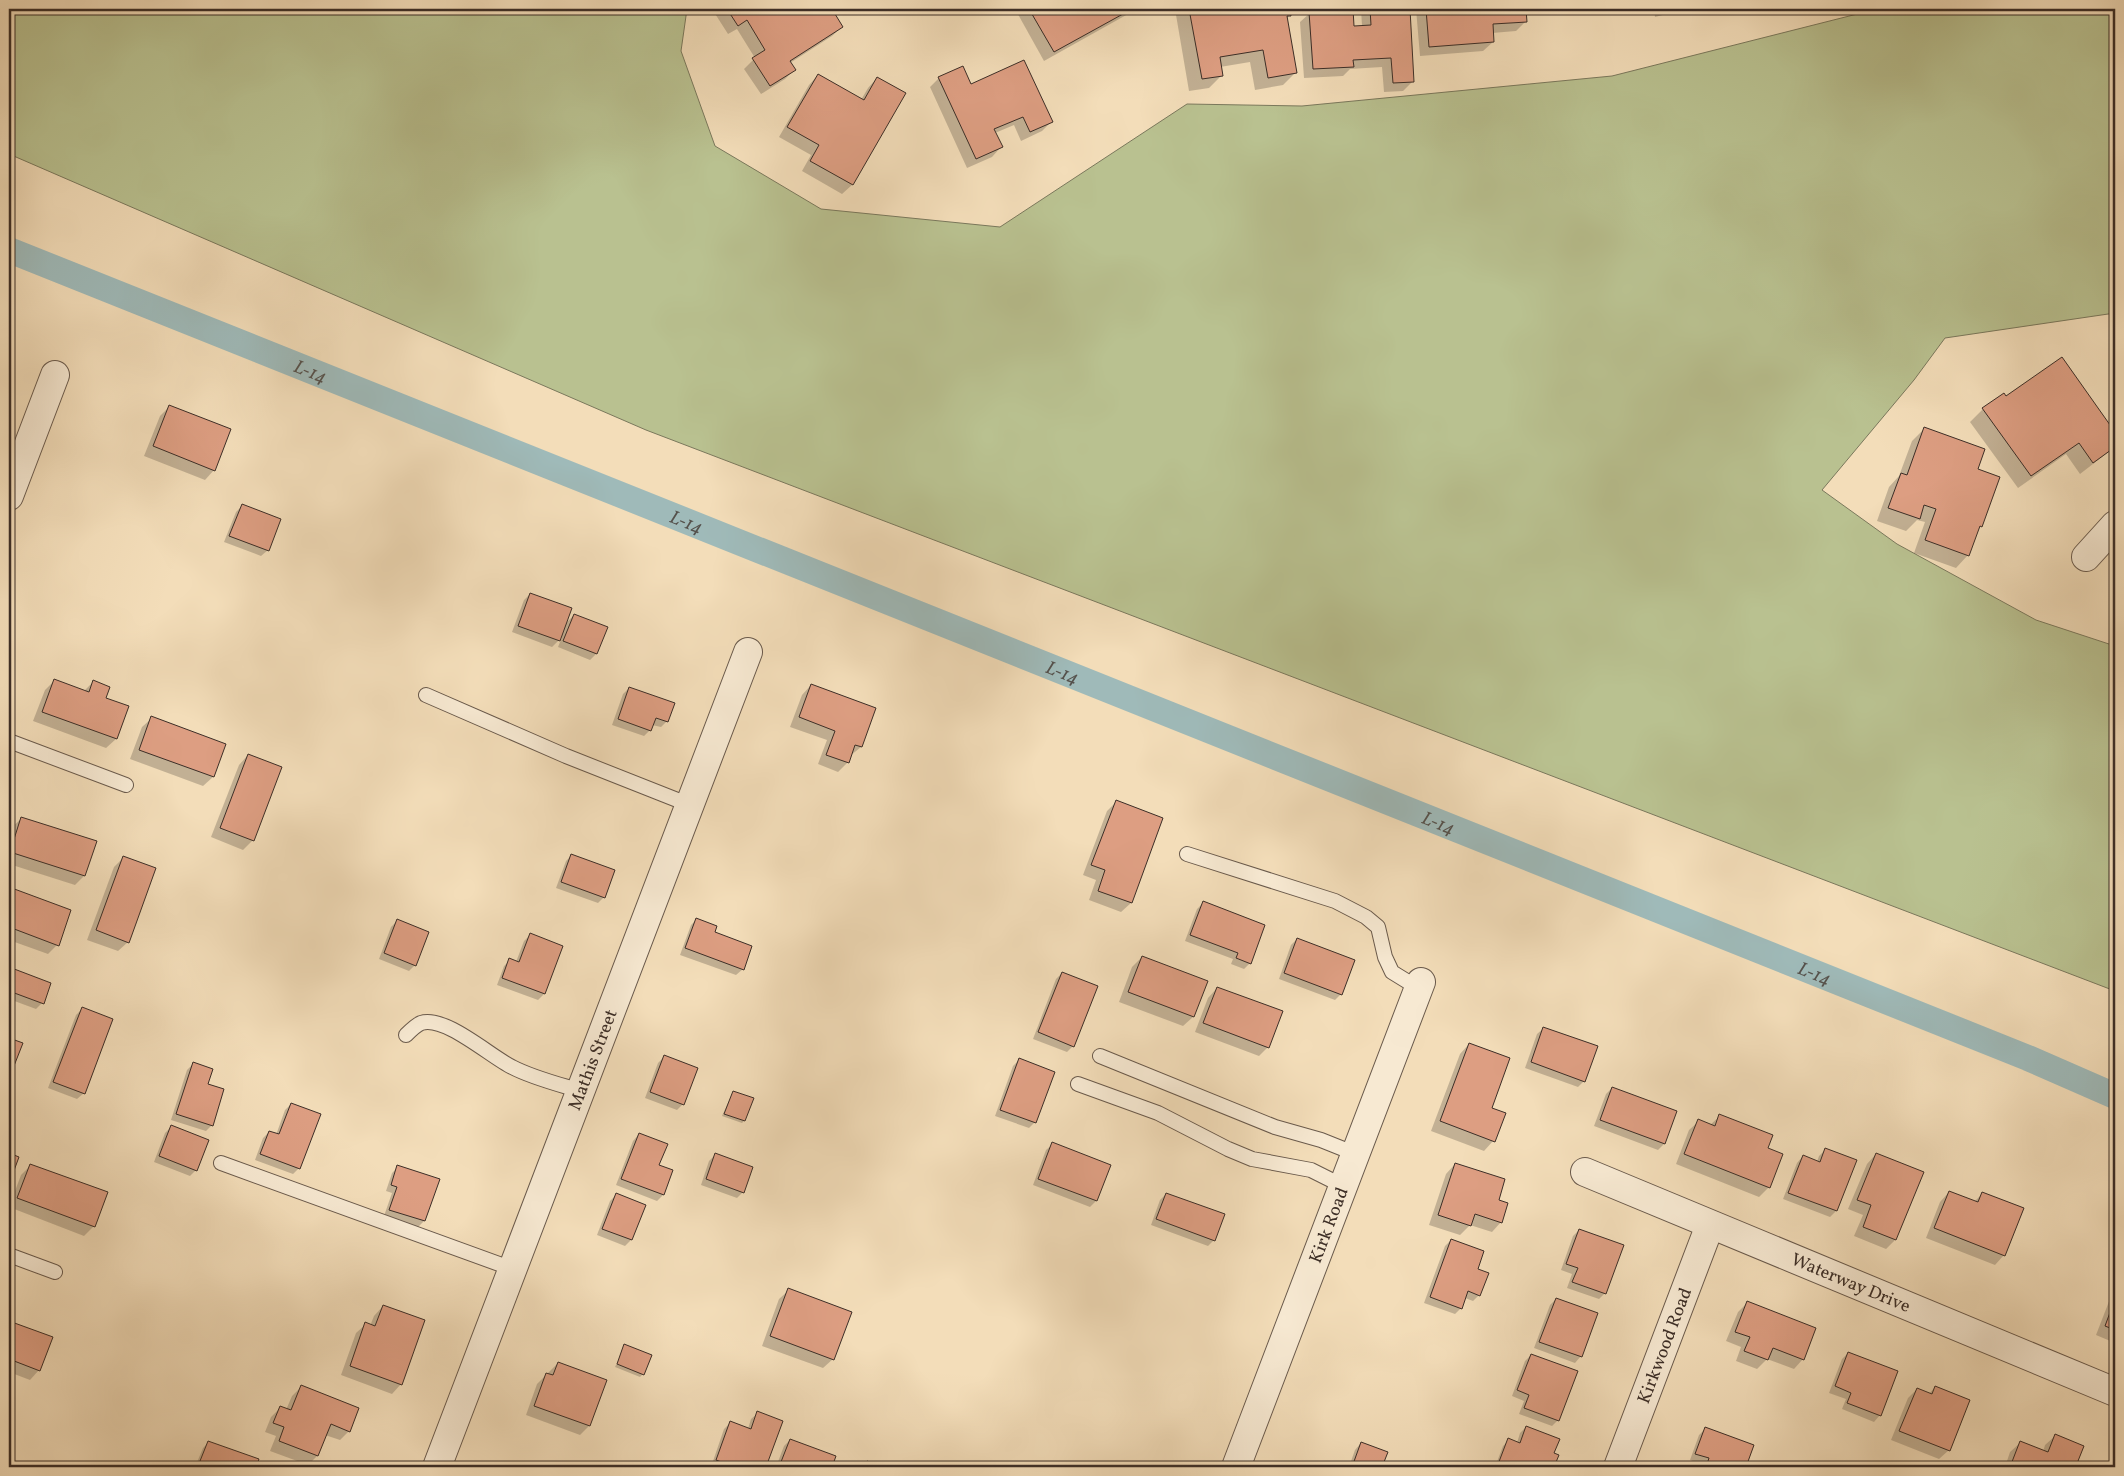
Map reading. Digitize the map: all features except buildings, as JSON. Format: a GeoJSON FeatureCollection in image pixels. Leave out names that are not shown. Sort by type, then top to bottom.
{"type":"FeatureCollection","features":[{"type":"Feature","properties":{"kind":"street"},"geometry":{"type":"LineString","coordinates":[[9,496],[55,375]]}},
{"type":"Feature","properties":{"kind":"street"},"geometry":{"type":"LineString","coordinates":[[2086,557],[2115,525]]}},
{"type":"Feature","properties":{"kind":"street","name":"Mathis Street"},"geometry":{"type":"LineString","coordinates":[[437,1467],[748,652]]}},
{"type":"Feature","properties":{"kind":"street","name":"Kirk Road"},"geometry":{"type":"LineString","coordinates":[[1236,1467],[1420,985]]}},
{"type":"Feature","properties":{"kind":"street","name":"Waterway Drive"},"geometry":{"type":"LineString","coordinates":[[1584,1172],[2115,1392]]}},
{"type":"Feature","properties":{"kind":"street","name":"Kirkwood Road"},"geometry":{"type":"LineString","coordinates":[[1618,1467],[1710,1225]]}},
{"type":"Feature","properties":{"kind":"lane"},"geometry":{"type":"LineString","coordinates":[[426,695],[566,756],[690,805]]}},
{"type":"Feature","properties":{"kind":"lane"},"geometry":{"type":"LineString","coordinates":[[9,741],[126,785]]}},
{"type":"Feature","properties":{"kind":"lane"},"geometry":{"type":"LineString","coordinates":[[1187,854],[1335,901],[1366,917],[1378,927],[1385,957],[1392,972],[1420,985]]}},
{"type":"Feature","properties":{"kind":"lane"},"geometry":{"type":"LineString","coordinates":[[406,1035],[420,1023],[428,1022],[439,1025],[466,1036],[510,1067],[580,1091]]}},
{"type":"Feature","properties":{"kind":"lane"},"geometry":{"type":"LineString","coordinates":[[1100,1056],[1275,1127],[1322,1140],[1356,1154]]}},
{"type":"Feature","properties":{"kind":"lane"},"geometry":{"type":"LineString","coordinates":[[1078,1084],[1158,1113],[1228,1149],[1252,1159],[1311,1170],[1343,1186]]}},
{"type":"Feature","properties":{"kind":"lane"},"geometry":{"type":"LineString","coordinates":[[221,1163],[513,1269]]}},
{"type":"Feature","properties":{"kind":"lane"},"geometry":{"type":"LineString","coordinates":[[9,1255],[55,1272]]}},
{"type":"Feature","properties":{"kind":"green space"},"geometry":{"type":"Polygon","coordinates":[[[9,9],[687,9],[681,51],[715,146],[821,209],[1000,227],[1187,104],[1302,106],[1612,76],[1877,9],[2115,9],[2115,313],[1945,338],[1914,380],[1822,490],[1897,544],[2036,620],[2115,646],[2115,991],[646,430],[9,154],[9,9]]]}},
{"type":"Feature","properties":{"kind":"waterway","name":"L-14"},"geometry":{"type":"LineString","coordinates":[[9,250],[2028,1058],[2115,1096]]}}]}
